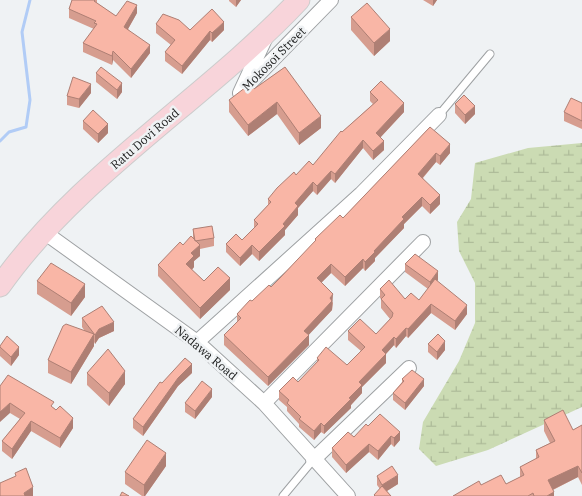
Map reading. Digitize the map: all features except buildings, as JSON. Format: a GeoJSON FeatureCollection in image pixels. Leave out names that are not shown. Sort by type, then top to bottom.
{"type":"FeatureCollection","features":[{"type":"Feature","properties":{"kind":"main road","name":"Ratu Dovi Road"},"geometry":{"type":"LineString","coordinates":[[0,286],[29,248],[74,200],[268,32],[299,0]]}},
{"type":"Feature","properties":{"kind":"street","name":"Mokosoi Street"},"geometry":{"type":"LineString","coordinates":[[268,32],[240,93],[331,0]]}},
{"type":"Feature","properties":{"kind":"street"},"geometry":{"type":"LineString","coordinates":[[197,342],[361,194],[439,115]]}},
{"type":"Feature","properties":{"kind":"street","name":"Nadawa Road"},"geometry":{"type":"LineString","coordinates":[[44,232],[197,342],[264,403],[313,460],[348,496]]}},
{"type":"Feature","properties":{"kind":"street"},"geometry":{"type":"LineString","coordinates":[[264,403],[423,242]]}},
{"type":"Feature","properties":{"kind":"street"},"geometry":{"type":"LineString","coordinates":[[313,460],[409,368]]}},
{"type":"Feature","properties":{"kind":"lane"},"geometry":{"type":"LineString","coordinates":[[439,115],[490,54]]}},
{"type":"Feature","properties":{"kind":"lane"},"geometry":{"type":"LineString","coordinates":[[283,496],[313,460]]}},
{"type":"Feature","properties":{"kind":"green space"},"geometry":{"type":"Polygon","coordinates":[[[582,143],[582,407],[488,450],[436,466],[419,449],[423,422],[459,361],[475,323],[475,283],[459,251],[457,222],[471,199],[475,163],[528,148],[582,143]]]}},
{"type":"Feature","properties":{"kind":"waterway"},"geometry":{"type":"LineString","coordinates":[[0,141],[9,132],[26,127],[30,100],[22,32],[30,0]]}}]}
